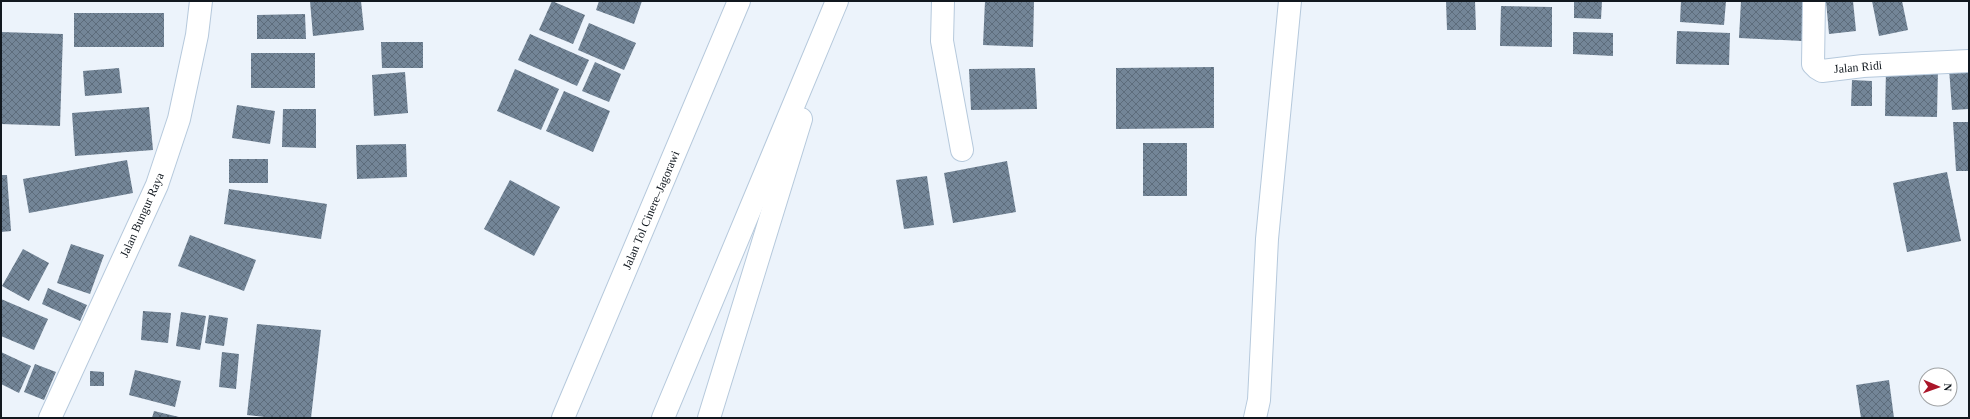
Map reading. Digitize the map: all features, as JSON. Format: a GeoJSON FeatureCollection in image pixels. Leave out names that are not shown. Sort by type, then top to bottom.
{"type":"FeatureCollection","features":[{"type":"Feature","properties":{"kind":"main road","name":"Jalan Bungur Raya"},"geometry":{"type":"LineString","coordinates":[[50,418],[157,185],[180,119],[197,35],[201,1]]}},
{"type":"Feature","properties":{"kind":"main road","name":"Jalan Tol Cinere–Jagorawi"},"geometry":{"type":"LineString","coordinates":[[564,418],[739,1]]}},
{"type":"Feature","properties":{"kind":"main road"},"geometry":{"type":"LineString","coordinates":[[663,418],[837,1]]}},
{"type":"Feature","properties":{"kind":"main road"},"geometry":{"type":"LineString","coordinates":[[709,418],[837,1]]}},
{"type":"Feature","properties":{"kind":"main road"},"geometry":{"type":"LineString","coordinates":[[943,1],[942,41],[962,150]]}},
{"type":"Feature","properties":{"kind":"main road"},"geometry":{"type":"LineString","coordinates":[[1255,418],[1259,400],[1267,239],[1290,1]]}},
{"type":"Feature","properties":{"kind":"main road","name":"Jalan Ridi"},"geometry":{"type":"LineString","coordinates":[[1814,1],[1813,64],[1822,71],[1863,66],[1969,61]]}},
{"type":"Feature","properties":{"kind":"building"},"geometry":{"type":"Polygon","coordinates":[[[310,1],[361,1],[364,30],[313,36],[310,1]]]}},
{"type":"Feature","properties":{"kind":"building"},"geometry":{"type":"Polygon","coordinates":[[[552,1],[585,15],[573,44],[539,30],[552,1]]]}},
{"type":"Feature","properties":{"kind":"building"},"geometry":{"type":"Polygon","coordinates":[[[599,1],[642,1],[634,24],[596,10],[599,1]]]}},
{"type":"Feature","properties":{"kind":"building"},"geometry":{"type":"Polygon","coordinates":[[[985,1],[1034,1],[1033,47],[983,45],[985,1]]]}},
{"type":"Feature","properties":{"kind":"building"},"geometry":{"type":"Polygon","coordinates":[[[1446,1],[1475,1],[1476,30],[1447,30],[1446,1]]]}},
{"type":"Feature","properties":{"kind":"building"},"geometry":{"type":"Polygon","coordinates":[[[1574,1],[1602,1],[1601,19],[1574,18],[1574,1]]]}},
{"type":"Feature","properties":{"kind":"building"},"geometry":{"type":"Polygon","coordinates":[[[1681,1],[1726,1],[1724,25],[1680,22],[1681,1]]]}},
{"type":"Feature","properties":{"kind":"building"},"geometry":{"type":"Polygon","coordinates":[[[1741,1],[1804,1],[1802,41],[1739,38],[1741,1]]]}},
{"type":"Feature","properties":{"kind":"building"},"geometry":{"type":"Polygon","coordinates":[[[1826,1],[1853,1],[1856,31],[1829,34],[1826,1]]]}},
{"type":"Feature","properties":{"kind":"building"},"geometry":{"type":"Polygon","coordinates":[[[1872,1],[1902,1],[1908,30],[1879,36],[1872,1]]]}},
{"type":"Feature","properties":{"kind":"building"},"geometry":{"type":"Polygon","coordinates":[[[1501,6],[1552,7],[1552,47],[1500,46],[1501,6]]]}},
{"type":"Feature","properties":{"kind":"building"},"geometry":{"type":"Polygon","coordinates":[[[74,13],[164,13],[164,47],[74,47],[74,13]]]}},
{"type":"Feature","properties":{"kind":"building"},"geometry":{"type":"Polygon","coordinates":[[[305,14],[306,39],[257,39],[257,15],[305,14]]]}},
{"type":"Feature","properties":{"kind":"building"},"geometry":{"type":"Polygon","coordinates":[[[589,23],[636,43],[624,70],[578,50],[589,23]]]}},
{"type":"Feature","properties":{"kind":"building"},"geometry":{"type":"Polygon","coordinates":[[[1677,31],[1730,33],[1729,65],[1676,64],[1677,31]]]}},
{"type":"Feature","properties":{"kind":"building"},"geometry":{"type":"Polygon","coordinates":[[[1,32],[63,34],[60,126],[1,124],[1,32]]]}},
{"type":"Feature","properties":{"kind":"building"},"geometry":{"type":"Polygon","coordinates":[[[1573,32],[1613,33],[1613,56],[1573,54],[1573,32]]]}},
{"type":"Feature","properties":{"kind":"building"},"geometry":{"type":"Polygon","coordinates":[[[530,34],[589,60],[577,86],[518,60],[530,34]]]}},
{"type":"Feature","properties":{"kind":"building"},"geometry":{"type":"Polygon","coordinates":[[[381,42],[423,42],[423,68],[382,68],[381,42]]]}},
{"type":"Feature","properties":{"kind":"building"},"geometry":{"type":"Polygon","coordinates":[[[251,53],[315,53],[315,88],[251,88],[251,53]]]}},
{"type":"Feature","properties":{"kind":"building"},"geometry":{"type":"Polygon","coordinates":[[[595,62],[621,74],[609,102],[582,91],[595,62]]]}},
{"type":"Feature","properties":{"kind":"building"},"geometry":{"type":"Polygon","coordinates":[[[1214,67],[1214,128],[1116,129],[1116,68],[1214,67]]]}},
{"type":"Feature","properties":{"kind":"building"},"geometry":{"type":"Polygon","coordinates":[[[1969,67],[1969,109],[1952,110],[1949,68],[1969,67]]]}},
{"type":"Feature","properties":{"kind":"building"},"geometry":{"type":"Polygon","coordinates":[[[119,68],[122,93],[85,96],[83,71],[119,68]]]}},
{"type":"Feature","properties":{"kind":"building"},"geometry":{"type":"Polygon","coordinates":[[[1035,68],[1037,109],[971,110],[969,69],[1035,68]]]}},
{"type":"Feature","properties":{"kind":"building"},"geometry":{"type":"Polygon","coordinates":[[[515,69],[559,89],[541,130],[497,111],[515,69]]]}},
{"type":"Feature","properties":{"kind":"building"},"geometry":{"type":"Polygon","coordinates":[[[1886,69],[1938,69],[1937,117],[1885,116],[1886,69]]]}},
{"type":"Feature","properties":{"kind":"building"},"geometry":{"type":"Polygon","coordinates":[[[405,72],[408,113],[374,116],[372,75],[405,72]]]}},
{"type":"Feature","properties":{"kind":"building"},"geometry":{"type":"Polygon","coordinates":[[[1852,80],[1872,81],[1872,106],[1851,106],[1852,80]]]}},
{"type":"Feature","properties":{"kind":"building"},"geometry":{"type":"Polygon","coordinates":[[[564,91],[610,111],[593,152],[546,131],[564,91]]]}},
{"type":"Feature","properties":{"kind":"building"},"geometry":{"type":"Polygon","coordinates":[[[237,105],[275,111],[270,144],[232,138],[237,105]]]}},
{"type":"Feature","properties":{"kind":"building"},"geometry":{"type":"Polygon","coordinates":[[[149,107],[153,150],[75,156],[72,113],[149,107]]]}},
{"type":"Feature","properties":{"kind":"building"},"geometry":{"type":"Polygon","coordinates":[[[283,109],[316,109],[316,148],[282,147],[283,109]]]}},
{"type":"Feature","properties":{"kind":"building"},"geometry":{"type":"Polygon","coordinates":[[[1953,122],[1969,122],[1969,171],[1956,171],[1953,122]]]}},
{"type":"Feature","properties":{"kind":"building"},"geometry":{"type":"Polygon","coordinates":[[[1143,143],[1187,143],[1187,196],[1143,196],[1143,143]]]}},
{"type":"Feature","properties":{"kind":"building"},"geometry":{"type":"Polygon","coordinates":[[[406,144],[407,177],[357,179],[356,145],[406,144]]]}},
{"type":"Feature","properties":{"kind":"building"},"geometry":{"type":"Polygon","coordinates":[[[229,159],[268,159],[268,183],[229,183],[229,159]]]}},
{"type":"Feature","properties":{"kind":"building"},"geometry":{"type":"Polygon","coordinates":[[[127,160],[133,193],[29,213],[23,179],[127,160]]]}},
{"type":"Feature","properties":{"kind":"building"},"geometry":{"type":"Polygon","coordinates":[[[1007,161],[1016,212],[953,223],[944,173],[1007,161]]]}},
{"type":"Feature","properties":{"kind":"building"},"geometry":{"type":"Polygon","coordinates":[[[1947,172],[1961,241],[1907,252],[1893,183],[1947,172]]]}},
{"type":"Feature","properties":{"kind":"building"},"geometry":{"type":"Polygon","coordinates":[[[1,175],[7,175],[11,231],[1,232],[1,175]]]}},
{"type":"Feature","properties":{"kind":"building"},"geometry":{"type":"Polygon","coordinates":[[[927,176],[934,225],[904,229],[896,180],[927,176]]]}},
{"type":"Feature","properties":{"kind":"building"},"geometry":{"type":"Polygon","coordinates":[[[510,180],[560,207],[534,256],[484,229],[510,180]]]}},
{"type":"Feature","properties":{"kind":"building"},"geometry":{"type":"Polygon","coordinates":[[[229,189],[327,204],[321,239],[224,224],[229,189]]]}},
{"type":"Feature","properties":{"kind":"building"},"geometry":{"type":"Polygon","coordinates":[[[190,235],[256,260],[244,291],[178,266],[190,235]]]}},
{"type":"Feature","properties":{"kind":"building"},"geometry":{"type":"Polygon","coordinates":[[[71,244],[104,255],[90,294],[57,283],[71,244]]]}},
{"type":"Feature","properties":{"kind":"building"},"geometry":{"type":"Polygon","coordinates":[[[23,249],[49,263],[29,301],[2,286],[23,249]]]}},
{"type":"Feature","properties":{"kind":"building"},"geometry":{"type":"Polygon","coordinates":[[[48,288],[87,305],[80,321],[42,304],[48,288]]]}},
{"type":"Feature","properties":{"kind":"building"},"geometry":{"type":"Polygon","coordinates":[[[1,299],[48,319],[34,350],[1,336],[1,299]]]}},
{"type":"Feature","properties":{"kind":"building"},"geometry":{"type":"Polygon","coordinates":[[[143,311],[171,313],[168,343],[141,340],[143,311]]]}},
{"type":"Feature","properties":{"kind":"building"},"geometry":{"type":"Polygon","coordinates":[[[181,312],[206,316],[200,350],[176,346],[181,312]]]}},
{"type":"Feature","properties":{"kind":"building"},"geometry":{"type":"Polygon","coordinates":[[[209,315],[228,318],[224,346],[205,343],[209,315]]]}},
{"type":"Feature","properties":{"kind":"building"},"geometry":{"type":"Polygon","coordinates":[[[257,324],[321,330],[311,418],[274,418],[247,415],[257,324]]]}},
{"type":"Feature","properties":{"kind":"building"},"geometry":{"type":"Polygon","coordinates":[[[1,352],[31,366],[19,393],[1,384],[1,352]]]}},
{"type":"Feature","properties":{"kind":"building"},"geometry":{"type":"Polygon","coordinates":[[[222,352],[239,354],[236,389],[219,387],[222,352]]]}},
{"type":"Feature","properties":{"kind":"building"},"geometry":{"type":"Polygon","coordinates":[[[35,364],[56,372],[44,400],[24,392],[35,364]]]}},
{"type":"Feature","properties":{"kind":"building"},"geometry":{"type":"Polygon","coordinates":[[[135,370],[181,381],[175,407],[129,395],[135,370]]]}},
{"type":"Feature","properties":{"kind":"building"},"geometry":{"type":"Polygon","coordinates":[[[90,371],[104,372],[104,386],[90,386],[90,371]]]}},
{"type":"Feature","properties":{"kind":"building"},"geometry":{"type":"Polygon","coordinates":[[[1889,380],[1894,418],[1861,418],[1856,385],[1889,380]]]}},
{"type":"Feature","properties":{"kind":"building"},"geometry":{"type":"Polygon","coordinates":[[[154,411],[179,417],[179,418],[152,418],[154,411]]]}}]}
